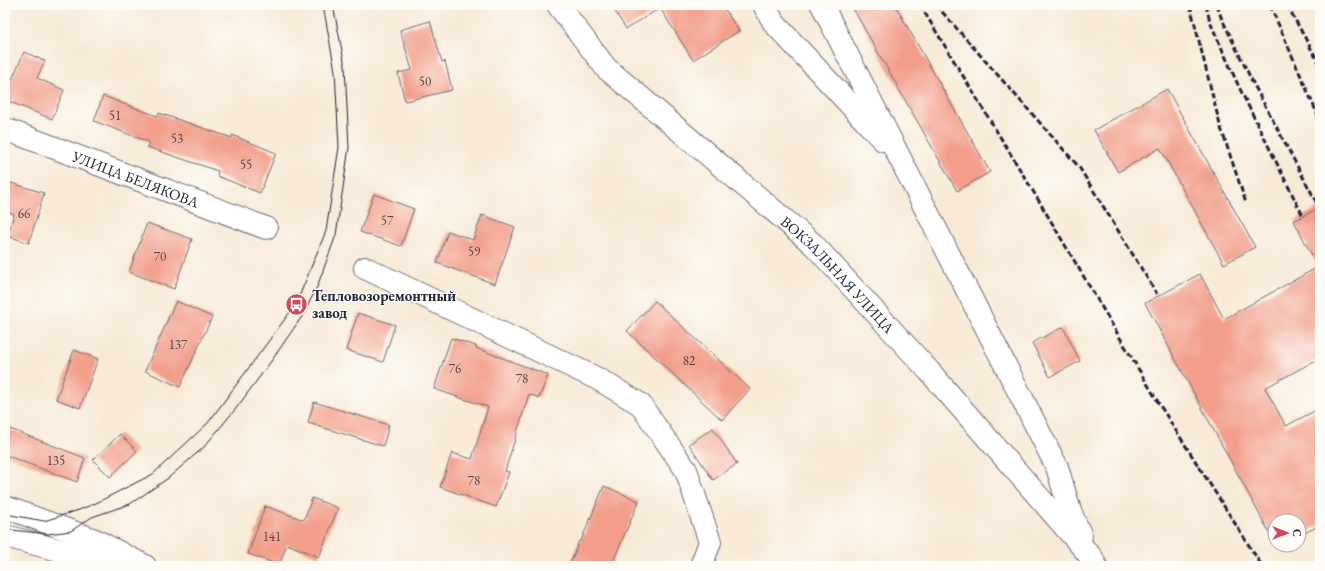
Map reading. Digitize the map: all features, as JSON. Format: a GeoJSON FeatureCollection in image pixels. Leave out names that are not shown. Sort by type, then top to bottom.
{"type":"FeatureCollection","features":[{"type":"Feature","properties":{"kind":"street","name":"ВОКЗАЛЬНАЯ УЛИЦА"},"geometry":{"type":"LineString","coordinates":[[558,5],[606,68],[814,244],[930,371],[1094,562]]}},
{"type":"Feature","properties":{"kind":"street"},"geometry":{"type":"LineString","coordinates":[[764,5],[774,23],[900,158]]}},
{"type":"Feature","properties":{"kind":"street"},"geometry":{"type":"LineString","coordinates":[[822,5],[1057,466],[1070,511],[1094,562]]}},
{"type":"Feature","properties":{"kind":"street","name":"УЛИЦА БЕЛЯКОВА"},"geometry":{"type":"LineString","coordinates":[[5,129],[266,228]]}},
{"type":"Feature","properties":{"kind":"street"},"geometry":{"type":"LineString","coordinates":[[365,268],[598,379],[640,404],[686,470],[710,542],[701,566]]}},
{"type":"Feature","properties":{"kind":"street"},"geometry":{"type":"LineString","coordinates":[[5,507],[95,540],[145,566]]}},
{"type":"Feature","properties":{"kind":"street"},"geometry":{"type":"LineString","coordinates":[[5,538],[120,566]]}},
{"type":"Feature","properties":{"kind":"building"},"geometry":{"type":"Polygon","coordinates":[[[611,5],[722,5],[739,31],[693,60],[660,8],[626,29],[611,5]]]}},
{"type":"Feature","properties":{"kind":"building"},"geometry":{"type":"Polygon","coordinates":[[[851,5],[895,5],[990,172],[957,191],[851,5]]]}},
{"type":"Feature","properties":{"kind":"building"},"geometry":{"type":"Polygon","coordinates":[[[430,21],[442,62],[445,61],[452,90],[405,101],[398,73],[412,70],[400,30],[430,21]]]}},
{"type":"Feature","properties":{"kind":"building"},"geometry":{"type":"Polygon","coordinates":[[[24,52],[45,61],[37,78],[64,90],[52,119],[5,100],[5,96],[24,52]]]}},
{"type":"Feature","properties":{"kind":"building"},"geometry":{"type":"Polygon","coordinates":[[[1167,89],[1255,247],[1224,264],[1160,148],[1118,172],[1094,130],[1167,89]]]}},
{"type":"Feature","properties":{"kind":"building"},"geometry":{"type":"Polygon","coordinates":[[[103,96],[157,116],[159,113],[232,138],[232,135],[276,153],[260,193],[217,176],[218,171],[147,147],[149,142],[94,121],[103,96]]]}},
{"type":"Feature","properties":{"kind":"building"},"geometry":{"type":"Polygon","coordinates":[[[5,181],[44,193],[29,243],[8,236],[14,214],[5,211],[5,181]]]}},
{"type":"Feature","properties":{"kind":"building"},"geometry":{"type":"Polygon","coordinates":[[[374,194],[414,209],[401,246],[360,232],[374,194]]]}},
{"type":"Feature","properties":{"kind":"building"},"geometry":{"type":"Polygon","coordinates":[[[1320,207],[1320,358],[1265,388],[1286,426],[1320,408],[1320,525],[1307,532],[1307,513],[1267,513],[1267,528],[1145,303],[1200,274],[1224,319],[1318,267],[1294,221],[1320,207]]]}},
{"type":"Feature","properties":{"kind":"building"},"geometry":{"type":"Polygon","coordinates":[[[482,215],[515,227],[495,284],[437,263],[448,231],[473,240],[482,215]]]}},
{"type":"Feature","properties":{"kind":"building"},"geometry":{"type":"Polygon","coordinates":[[[147,223],[192,239],[174,289],[129,272],[147,223]]]}},
{"type":"Feature","properties":{"kind":"building"},"geometry":{"type":"Polygon","coordinates":[[[176,301],[212,317],[180,387],[145,371],[176,301]]]}},
{"type":"Feature","properties":{"kind":"building"},"geometry":{"type":"Polygon","coordinates":[[[655,301],[750,389],[722,420],[627,331],[655,301]]]}},
{"type":"Feature","properties":{"kind":"building"},"geometry":{"type":"Polygon","coordinates":[[[358,313],[395,325],[383,362],[346,350],[358,313]]]}},
{"type":"Feature","properties":{"kind":"building"},"geometry":{"type":"Polygon","coordinates":[[[1063,327],[1080,361],[1050,377],[1032,343],[1063,327]]]}},
{"type":"Feature","properties":{"kind":"building"},"geometry":{"type":"Polygon","coordinates":[[[451,338],[476,346],[476,348],[548,375],[539,398],[529,394],[505,471],[509,472],[496,507],[440,487],[452,453],[472,459],[488,407],[434,389],[451,338]]]}},
{"type":"Feature","properties":{"kind":"building"},"geometry":{"type":"Polygon","coordinates":[[[74,350],[98,359],[80,408],[56,399],[74,350]]]}},
{"type":"Feature","properties":{"kind":"building"},"geometry":{"type":"Polygon","coordinates":[[[314,402],[389,425],[383,446],[308,423],[314,402]]]}},
{"type":"Feature","properties":{"kind":"building"},"geometry":{"type":"Polygon","coordinates":[[[5,427],[85,458],[77,482],[5,455],[5,427]]]}},
{"type":"Feature","properties":{"kind":"building"},"geometry":{"type":"Polygon","coordinates":[[[713,428],[737,464],[713,480],[689,444],[713,428]]]}},
{"type":"Feature","properties":{"kind":"building"},"geometry":{"type":"Polygon","coordinates":[[[120,434],[137,451],[110,477],[93,460],[120,434]]]}},
{"type":"Feature","properties":{"kind":"building"},"geometry":{"type":"Polygon","coordinates":[[[604,486],[639,501],[611,566],[569,566],[579,541],[581,541],[604,486]]]}},
{"type":"Feature","properties":{"kind":"building"},"geometry":{"type":"Polygon","coordinates":[[[312,498],[338,508],[319,557],[287,544],[279,565],[248,554],[265,506],[304,520],[312,498]]]}},
{"type":"Feature","properties":{"kind":"tram line"},"geometry":{"type":"LineString","coordinates":[[5,514],[44,521],[96,503],[153,474],[208,423],[296,304],[326,231],[339,147],[335,71],[323,5]]}},
{"type":"Feature","properties":{"kind":"tram line"},"geometry":{"type":"LineString","coordinates":[[5,527],[12,530],[48,534],[71,531],[92,517],[130,504],[167,479],[204,447],[238,406],[303,315],[317,287],[336,235],[349,147],[345,66],[333,5]]}},
{"type":"Feature","properties":{"kind":"railway"},"geometry":{"type":"LineString","coordinates":[[920,5],[1033,191],[1161,407],[1262,566]]}},
{"type":"Feature","properties":{"kind":"railway"},"geometry":{"type":"LineString","coordinates":[[936,5],[1079,167],[1157,294]]}},
{"type":"Feature","properties":{"kind":"railway"},"geometry":{"type":"LineString","coordinates":[[1190,5],[1220,125],[1246,203]]}},
{"type":"Feature","properties":{"kind":"railway"},"geometry":{"type":"LineString","coordinates":[[1206,5],[1210,22],[1239,87],[1303,216]]}},
{"type":"Feature","properties":{"kind":"railway"},"geometry":{"type":"LineString","coordinates":[[1217,5],[1221,17],[1253,83],[1319,207]]}},
{"type":"Feature","properties":{"kind":"railway"},"geometry":{"type":"LineString","coordinates":[[1270,5],[1320,120]]}},
{"type":"Feature","properties":{"kind":"railway"},"geometry":{"type":"LineString","coordinates":[[1287,5],[1320,65]]}},
{"type":"Feature","properties":{"kind":"place","name":"Тепловозоремонтный завод"},"geometry":{"type":"Point","coordinates":[296,304]}}]}
